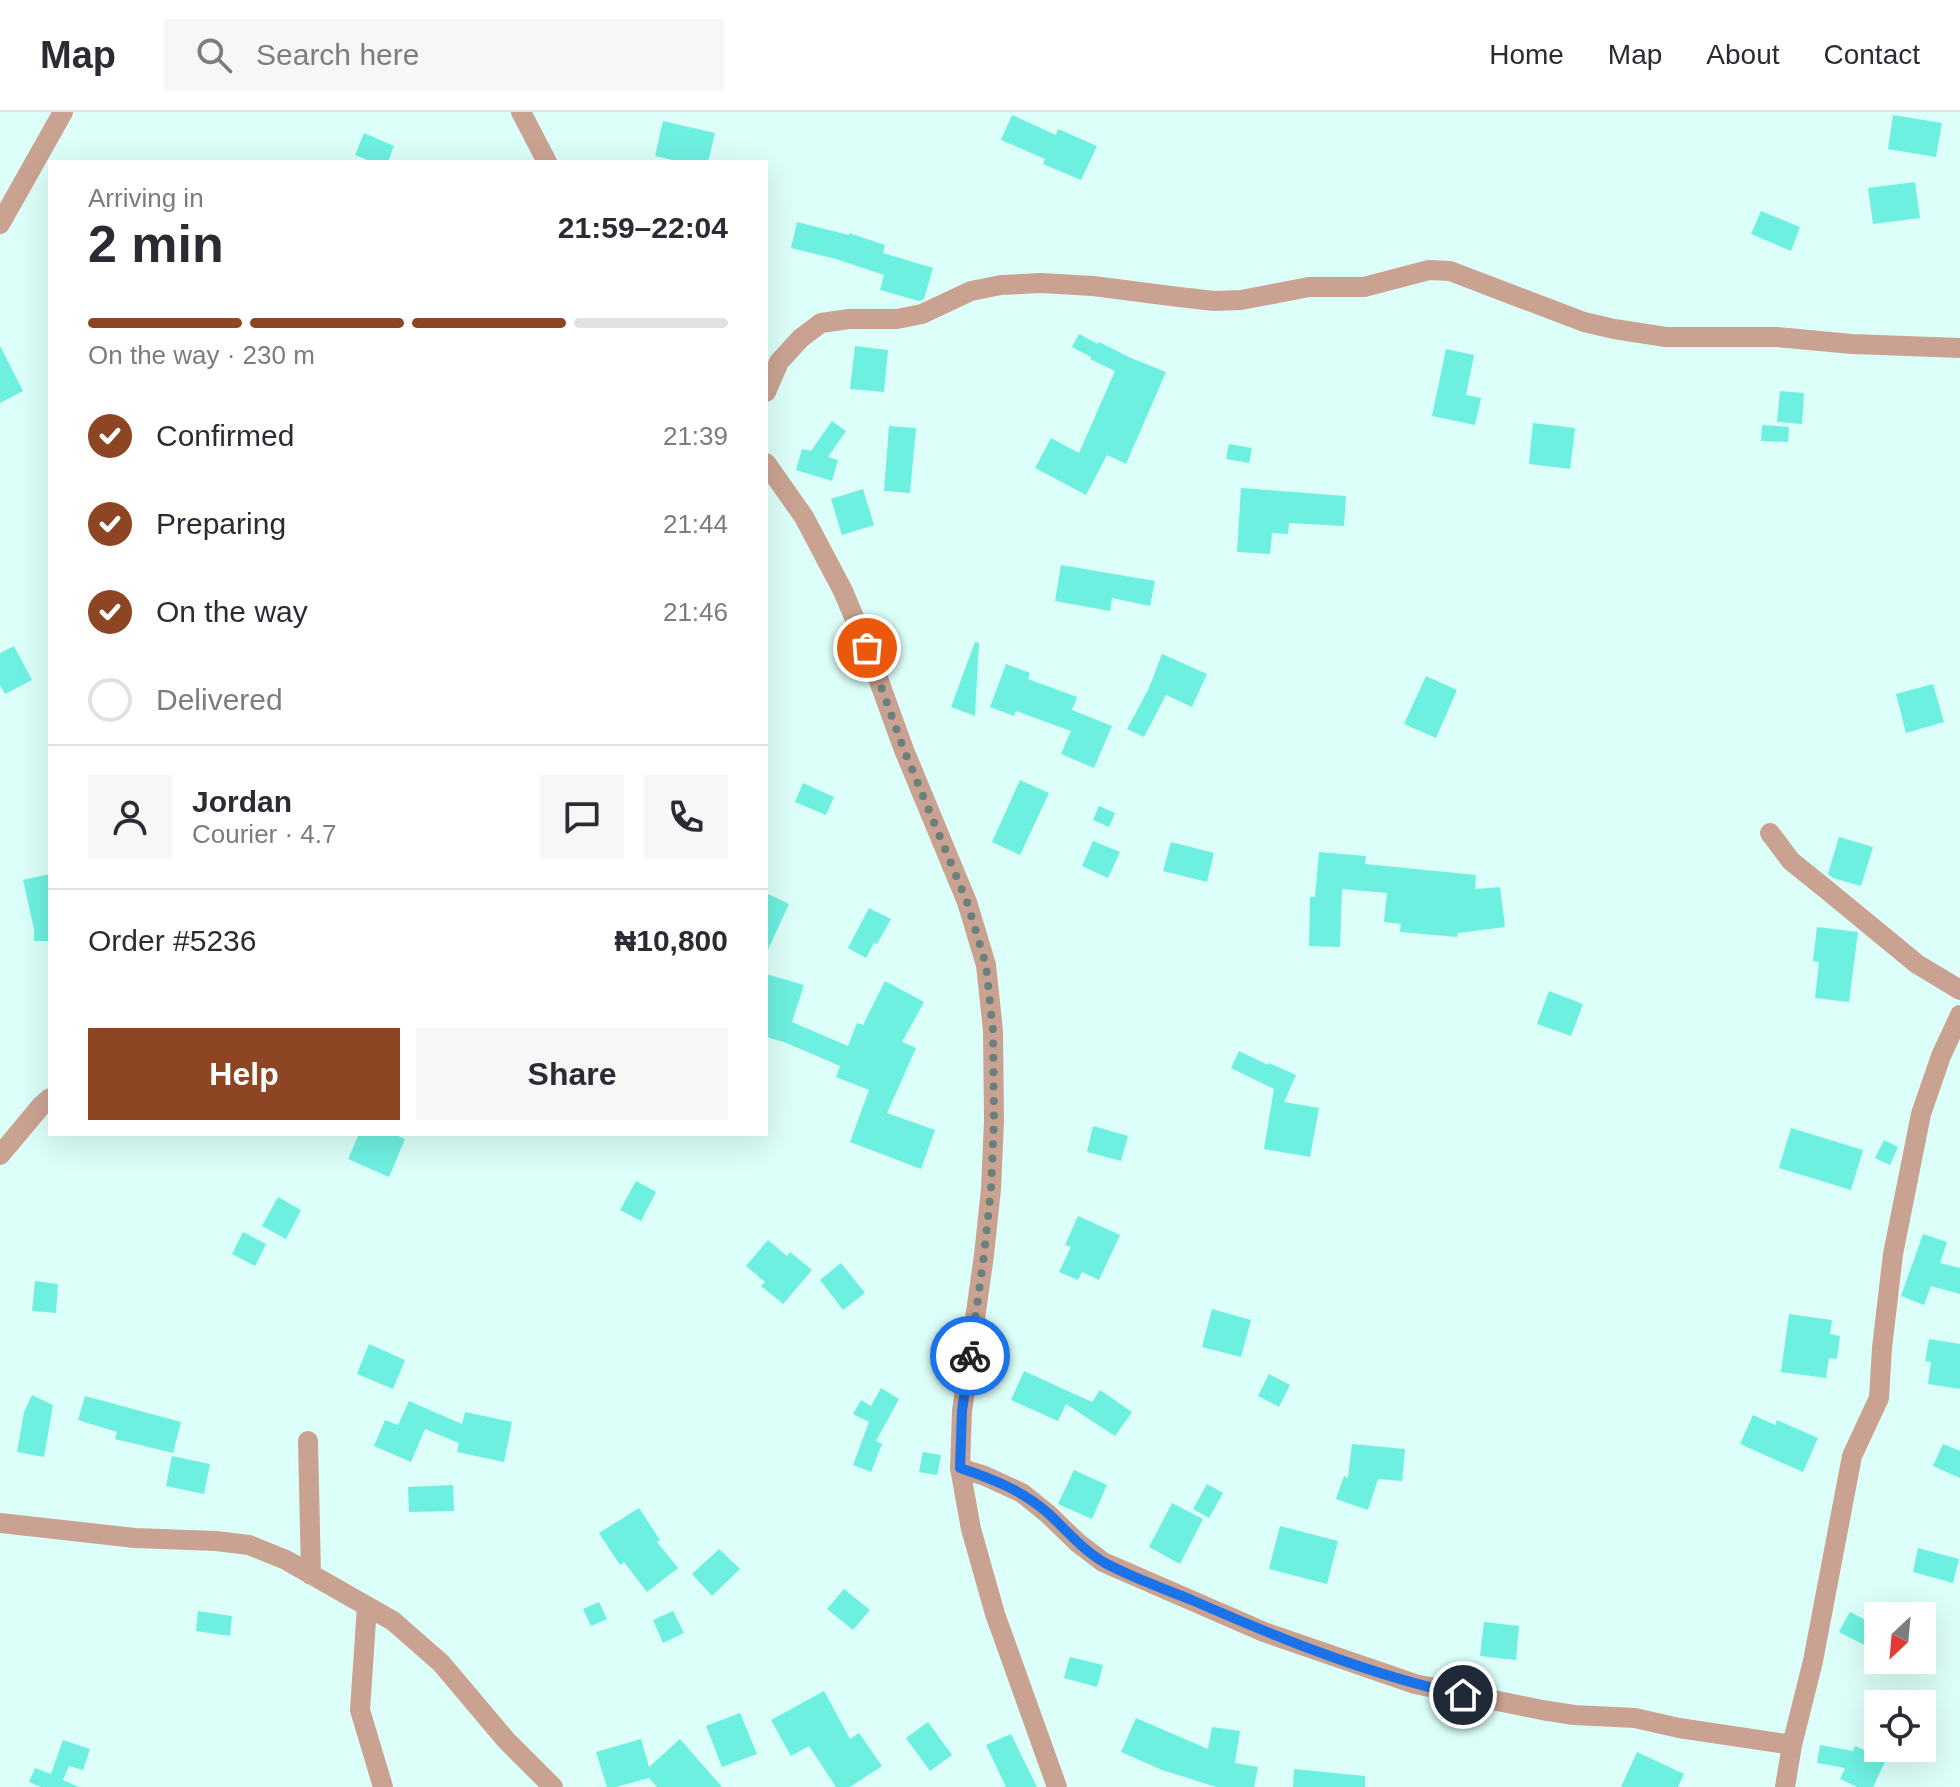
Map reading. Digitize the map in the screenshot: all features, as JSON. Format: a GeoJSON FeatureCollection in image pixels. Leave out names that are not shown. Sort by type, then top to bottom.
{"type":"FeatureCollection","features":[{"type":"Feature","properties":{"kind":"street"},"geometry":{"type":"LineString","coordinates":[[0,224],[63,112]]}},
{"type":"Feature","properties":{"kind":"street"},"geometry":{"type":"LineString","coordinates":[[521,112],[546,160]]}},
{"type":"Feature","properties":{"kind":"street"},"geometry":{"type":"LineString","coordinates":[[768,387],[779,362],[801,338],[821,323],[849,319],[897,319],[922,314],[971,291],[1001,285],[1041,283],[1093,286],[1214,301],[1241,300],[1309,287],[1364,287],[1429,270],[1450,271],[1584,322],[1666,337],[1777,337],[1852,344],[1960,348]]}},
{"type":"Feature","properties":{"kind":"street"},"geometry":{"type":"LineString","coordinates":[[768,466],[804,517],[843,591],[967,902],[986,965],[993,1031],[991,1189],[962,1411],[960,1468],[971,1529],[995,1614],[1057,1787]]}},
{"type":"Feature","properties":{"kind":"street"},"geometry":{"type":"LineString","coordinates":[[1770,833],[1791,861],[1917,964],[1960,990]]}},
{"type":"Feature","properties":{"kind":"street"},"geometry":{"type":"LineString","coordinates":[[1785,1787],[1813,1661],[1852,1456],[1879,1398],[1893,1254],[1921,1114],[1941,1056],[1960,1015]]}},
{"type":"Feature","properties":{"kind":"street"},"geometry":{"type":"LineString","coordinates":[[0,1155],[48,1100]]}},
{"type":"Feature","properties":{"kind":"street"},"geometry":{"type":"LineString","coordinates":[[308,1441],[311,1575]]}},
{"type":"Feature","properties":{"kind":"street"},"geometry":{"type":"LineString","coordinates":[[960,1468],[1022,1493],[1103,1562],[1264,1632],[1415,1684],[1542,1710],[1635,1718],[1792,1745]]}},
{"type":"Feature","properties":{"kind":"street"},"geometry":{"type":"LineString","coordinates":[[0,1523],[135,1538],[249,1545],[286,1560],[393,1621],[441,1663],[506,1740],[553,1787]]}},
{"type":"Feature","properties":{"kind":"street"},"geometry":{"type":"LineString","coordinates":[[367,1606],[360,1710],[383,1787]]}},
{"type":"Feature","properties":{"kind":"building"},"geometry":{"type":"Polygon","coordinates":[[[1012,115],[1056,135],[1058,129],[1097,146],[1081,180],[1043,164],[1045,159],[1001,140],[1012,115]]]}},
{"type":"Feature","properties":{"kind":"building"},"geometry":{"type":"Polygon","coordinates":[[[1893,115],[1942,123],[1936,157],[1888,149],[1893,115]]]}},
{"type":"Feature","properties":{"kind":"building"},"geometry":{"type":"Polygon","coordinates":[[[663,121],[715,133],[708,160],[672,160],[655,156],[663,121]]]}},
{"type":"Feature","properties":{"kind":"building"},"geometry":{"type":"Polygon","coordinates":[[[364,133],[394,146],[389,160],[367,160],[355,155],[364,133]]]}},
{"type":"Feature","properties":{"kind":"building"},"geometry":{"type":"Polygon","coordinates":[[[1915,182],[1920,218],[1873,224],[1868,188],[1915,182]]]}},
{"type":"Feature","properties":{"kind":"building"},"geometry":{"type":"Polygon","coordinates":[[[1761,211],[1800,227],[1791,251],[1751,234],[1761,211]]]}},
{"type":"Feature","properties":{"kind":"building"},"geometry":{"type":"Polygon","coordinates":[[[797,222],[849,233],[885,245],[883,253],[933,268],[924,299],[919,301],[880,290],[884,275],[791,248],[797,222]]]}},
{"type":"Feature","properties":{"kind":"building"},"geometry":{"type":"Polygon","coordinates":[[[1079,334],[1166,372],[1126,464],[1107,455],[1086,495],[1035,468],[1051,438],[1079,453],[1115,371],[1072,347],[1079,334]]]}},
{"type":"Feature","properties":{"kind":"building"},"geometry":{"type":"Polygon","coordinates":[[[0,346],[23,391],[0,403],[0,346]]]}},
{"type":"Feature","properties":{"kind":"building"},"geometry":{"type":"Polygon","coordinates":[[[855,346],[888,350],[884,392],[850,389],[855,346]]]}},
{"type":"Feature","properties":{"kind":"building"},"geometry":{"type":"Polygon","coordinates":[[[1446,349],[1474,355],[1466,395],[1481,398],[1475,425],[1432,416],[1446,349]]]}},
{"type":"Feature","properties":{"kind":"building"},"geometry":{"type":"Polygon","coordinates":[[[1780,391],[1804,393],[1802,424],[1777,422],[1780,391]]]}},
{"type":"Feature","properties":{"kind":"building"},"geometry":{"type":"Polygon","coordinates":[[[832,421],[846,431],[828,457],[838,460],[832,481],[796,470],[802,449],[811,451],[832,421]]]}},
{"type":"Feature","properties":{"kind":"building"},"geometry":{"type":"Polygon","coordinates":[[[1533,423],[1575,428],[1570,469],[1529,464],[1533,423]]]}},
{"type":"Feature","properties":{"kind":"building"},"geometry":{"type":"Polygon","coordinates":[[[1762,425],[1789,427],[1788,442],[1761,441],[1762,425]]]}},
{"type":"Feature","properties":{"kind":"building"},"geometry":{"type":"Polygon","coordinates":[[[889,426],[916,428],[910,493],[884,491],[889,426]]]}},
{"type":"Feature","properties":{"kind":"building"},"geometry":{"type":"Polygon","coordinates":[[[1229,444],[1252,448],[1249,463],[1226,459],[1229,444]]]}},
{"type":"Feature","properties":{"kind":"building"},"geometry":{"type":"Polygon","coordinates":[[[1241,488],[1346,496],[1344,526],[1289,523],[1288,534],[1272,533],[1270,554],[1237,552],[1241,488]]]}},
{"type":"Feature","properties":{"kind":"building"},"geometry":{"type":"Polygon","coordinates":[[[863,489],[874,525],[842,535],[831,499],[863,489]]]}},
{"type":"Feature","properties":{"kind":"building"},"geometry":{"type":"Polygon","coordinates":[[[1061,565],[1155,581],[1150,606],[1112,598],[1110,611],[1055,601],[1061,565]]]}},
{"type":"Feature","properties":{"kind":"building"},"geometry":{"type":"Polygon","coordinates":[[[975,642],[979,643],[975,716],[951,707],[975,642]]]}},
{"type":"Feature","properties":{"kind":"building"},"geometry":{"type":"Polygon","coordinates":[[[14,646],[32,680],[5,694],[0,685],[0,653],[14,646]]]}},
{"type":"Feature","properties":{"kind":"building"},"geometry":{"type":"Polygon","coordinates":[[[1162,654],[1207,674],[1192,707],[1166,695],[1144,737],[1127,729],[1149,688],[1162,654]]]}},
{"type":"Feature","properties":{"kind":"building"},"geometry":{"type":"Polygon","coordinates":[[[1006,664],[1030,673],[1028,679],[1077,697],[1072,710],[1112,726],[1094,768],[1061,754],[1071,731],[1016,711],[1014,716],[990,707],[1006,664]]]}},
{"type":"Feature","properties":{"kind":"building"},"geometry":{"type":"Polygon","coordinates":[[[1426,676],[1457,690],[1436,738],[1404,724],[1426,676]]]}},
{"type":"Feature","properties":{"kind":"building"},"geometry":{"type":"Polygon","coordinates":[[[1933,684],[1944,722],[1906,733],[1896,694],[1933,684]]]}},
{"type":"Feature","properties":{"kind":"building"},"geometry":{"type":"Polygon","coordinates":[[[1020,780],[1049,793],[1020,855],[992,842],[1020,780]]]}},
{"type":"Feature","properties":{"kind":"building"},"geometry":{"type":"Polygon","coordinates":[[[803,783],[834,797],[826,815],[795,802],[803,783]]]}},
{"type":"Feature","properties":{"kind":"building"},"geometry":{"type":"Polygon","coordinates":[[[1099,806],[1115,813],[1109,827],[1093,820],[1099,806]]]}},
{"type":"Feature","properties":{"kind":"building"},"geometry":{"type":"Polygon","coordinates":[[[1839,837],[1873,847],[1861,886],[1828,874],[1839,837]]]}},
{"type":"Feature","properties":{"kind":"building"},"geometry":{"type":"Polygon","coordinates":[[[1093,841],[1120,852],[1108,878],[1082,866],[1093,841]]]}},
{"type":"Feature","properties":{"kind":"building"},"geometry":{"type":"Polygon","coordinates":[[[1171,842],[1214,853],[1207,882],[1163,871],[1171,842]]]}},
{"type":"Feature","properties":{"kind":"building"},"geometry":{"type":"Polygon","coordinates":[[[1319,852],[1366,856],[1365,864],[1476,875],[1475,889],[1500,887],[1505,927],[1458,933],[1457,937],[1400,932],[1401,924],[1384,922],[1387,893],[1342,889],[1340,947],[1309,946],[1310,897],[1315,897],[1319,852]]]}},
{"type":"Feature","properties":{"kind":"building"},"geometry":{"type":"Polygon","coordinates":[[[48,874],[48,941],[34,941],[23,880],[48,874]]]}},
{"type":"Feature","properties":{"kind":"building"},"geometry":{"type":"Polygon","coordinates":[[[768,894],[789,904],[768,950],[768,894]]]}},
{"type":"Feature","properties":{"kind":"building"},"geometry":{"type":"Polygon","coordinates":[[[869,908],[891,919],[866,958],[848,948],[869,908]]]}},
{"type":"Feature","properties":{"kind":"building"},"geometry":{"type":"Polygon","coordinates":[[[1817,927],[1858,932],[1849,1002],[1815,998],[1819,962],[1813,961],[1817,927]]]}},
{"type":"Feature","properties":{"kind":"building"},"geometry":{"type":"Polygon","coordinates":[[[768,975],[804,985],[792,1022],[848,1046],[857,1023],[863,1025],[885,981],[924,1002],[902,1042],[916,1048],[887,1113],[935,1130],[921,1169],[850,1142],[869,1090],[836,1077],[840,1066],[768,1038],[768,975]]]}},
{"type":"Feature","properties":{"kind":"building"},"geometry":{"type":"Polygon","coordinates":[[[1549,991],[1583,1004],[1571,1036],[1537,1024],[1549,991]]]}},
{"type":"Feature","properties":{"kind":"building"},"geometry":{"type":"Polygon","coordinates":[[[1239,1051],[1296,1075],[1284,1102],[1319,1108],[1310,1157],[1264,1149],[1274,1089],[1231,1068],[1239,1051]]]}},
{"type":"Feature","properties":{"kind":"building"},"geometry":{"type":"Polygon","coordinates":[[[1093,1126],[1128,1136],[1121,1161],[1087,1152],[1093,1126]]]}},
{"type":"Feature","properties":{"kind":"building"},"geometry":{"type":"Polygon","coordinates":[[[1791,1128],[1863,1150],[1851,1190],[1779,1168],[1791,1128]]]}},
{"type":"Feature","properties":{"kind":"building"},"geometry":{"type":"Polygon","coordinates":[[[358,1136],[398,1136],[405,1139],[389,1177],[348,1159],[358,1136]]]}},
{"type":"Feature","properties":{"kind":"building"},"geometry":{"type":"Polygon","coordinates":[[[1884,1140],[1898,1147],[1890,1165],[1875,1158],[1884,1140]]]}},
{"type":"Feature","properties":{"kind":"building"},"geometry":{"type":"Polygon","coordinates":[[[636,1181],[656,1192],[641,1221],[620,1210],[636,1181]]]}},
{"type":"Feature","properties":{"kind":"building"},"geometry":{"type":"Polygon","coordinates":[[[278,1197],[301,1210],[286,1239],[262,1226],[278,1197]]]}},
{"type":"Feature","properties":{"kind":"building"},"geometry":{"type":"Polygon","coordinates":[[[1078,1216],[1120,1235],[1099,1280],[1082,1272],[1078,1280],[1059,1272],[1071,1247],[1065,1245],[1078,1216]]]}},
{"type":"Feature","properties":{"kind":"building"},"geometry":{"type":"Polygon","coordinates":[[[243,1232],[266,1244],[255,1266],[232,1254],[243,1232]]]}},
{"type":"Feature","properties":{"kind":"building"},"geometry":{"type":"Polygon","coordinates":[[[1923,1234],[1947,1242],[1940,1263],[1960,1268],[1960,1294],[1931,1286],[1924,1305],[1901,1296],[1923,1234]]]}},
{"type":"Feature","properties":{"kind":"building"},"geometry":{"type":"Polygon","coordinates":[[[768,1240],[787,1256],[790,1252],[812,1270],[783,1304],[761,1286],[765,1282],[746,1266],[768,1240]]]}},
{"type":"Feature","properties":{"kind":"building"},"geometry":{"type":"Polygon","coordinates":[[[841,1263],[865,1293],[843,1310],[820,1280],[841,1263]]]}},
{"type":"Feature","properties":{"kind":"building"},"geometry":{"type":"Polygon","coordinates":[[[35,1281],[58,1284],[56,1313],[32,1311],[35,1281]]]}},
{"type":"Feature","properties":{"kind":"building"},"geometry":{"type":"Polygon","coordinates":[[[1212,1309],[1251,1320],[1241,1357],[1202,1347],[1212,1309]]]}},
{"type":"Feature","properties":{"kind":"building"},"geometry":{"type":"Polygon","coordinates":[[[1789,1314],[1832,1320],[1830,1334],[1840,1336],[1837,1359],[1829,1358],[1826,1378],[1781,1372],[1789,1314]]]}},
{"type":"Feature","properties":{"kind":"building"},"geometry":{"type":"Polygon","coordinates":[[[1929,1339],[1960,1344],[1960,1389],[1928,1384],[1931,1362],[1925,1361],[1929,1339]]]}},
{"type":"Feature","properties":{"kind":"building"},"geometry":{"type":"Polygon","coordinates":[[[369,1344],[405,1360],[393,1389],[357,1374],[369,1344]]]}},
{"type":"Feature","properties":{"kind":"building"},"geometry":{"type":"Polygon","coordinates":[[[1024,1371],[1092,1402],[1100,1390],[1132,1412],[1115,1436],[1066,1404],[1058,1421],[1011,1400],[1024,1371]]]}},
{"type":"Feature","properties":{"kind":"building"},"geometry":{"type":"Polygon","coordinates":[[[1269,1374],[1290,1385],[1279,1407],[1258,1396],[1269,1374]]]}},
{"type":"Feature","properties":{"kind":"building"},"geometry":{"type":"Polygon","coordinates":[[[881,1388],[899,1399],[876,1441],[882,1444],[871,1472],[853,1465],[869,1422],[853,1414],[861,1400],[871,1406],[881,1388]]]}},
{"type":"Feature","properties":{"kind":"building"},"geometry":{"type":"Polygon","coordinates":[[[32,1395],[53,1405],[44,1457],[17,1452],[24,1412],[32,1395]]]}},
{"type":"Feature","properties":{"kind":"building"},"geometry":{"type":"Polygon","coordinates":[[[85,1396],[181,1422],[173,1453],[115,1439],[117,1432],[78,1420],[85,1396]]]}},
{"type":"Feature","properties":{"kind":"building"},"geometry":{"type":"Polygon","coordinates":[[[409,1401],[462,1424],[465,1412],[512,1422],[504,1462],[457,1452],[459,1443],[425,1429],[411,1462],[374,1446],[385,1420],[398,1425],[409,1401]]]}},
{"type":"Feature","properties":{"kind":"building"},"geometry":{"type":"Polygon","coordinates":[[[1753,1415],[1775,1425],[1777,1420],[1818,1438],[1803,1472],[1740,1444],[1753,1415]]]}},
{"type":"Feature","properties":{"kind":"building"},"geometry":{"type":"Polygon","coordinates":[[[1352,1444],[1405,1449],[1402,1481],[1378,1479],[1368,1510],[1336,1499],[1344,1476],[1348,1478],[1352,1444]]]}},
{"type":"Feature","properties":{"kind":"building"},"geometry":{"type":"Polygon","coordinates":[[[1943,1444],[1960,1451],[1960,1478],[1933,1466],[1943,1444]]]}},
{"type":"Feature","properties":{"kind":"building"},"geometry":{"type":"Polygon","coordinates":[[[923,1452],[941,1455],[937,1475],[919,1472],[923,1452]]]}},
{"type":"Feature","properties":{"kind":"building"},"geometry":{"type":"Polygon","coordinates":[[[172,1456],[210,1464],[204,1494],[166,1486],[172,1456]]]}},
{"type":"Feature","properties":{"kind":"building"},"geometry":{"type":"Polygon","coordinates":[[[1074,1470],[1107,1485],[1092,1519],[1058,1504],[1074,1470]]]}},
{"type":"Feature","properties":{"kind":"building"},"geometry":{"type":"Polygon","coordinates":[[[1207,1484],[1223,1493],[1209,1518],[1193,1509],[1207,1484]]]}},
{"type":"Feature","properties":{"kind":"building"},"geometry":{"type":"Polygon","coordinates":[[[453,1485],[454,1511],[409,1512],[408,1487],[453,1485]]]}},
{"type":"Feature","properties":{"kind":"building"},"geometry":{"type":"Polygon","coordinates":[[[1172,1503],[1203,1519],[1180,1564],[1149,1547],[1172,1503]]]}},
{"type":"Feature","properties":{"kind":"building"},"geometry":{"type":"Polygon","coordinates":[[[639,1508],[660,1540],[657,1542],[678,1568],[647,1592],[624,1562],[620,1565],[599,1533],[639,1508]]]}},
{"type":"Feature","properties":{"kind":"building"},"geometry":{"type":"Polygon","coordinates":[[[1280,1526],[1338,1541],[1327,1584],[1269,1569],[1280,1526]]]}},
{"type":"Feature","properties":{"kind":"building"},"geometry":{"type":"Polygon","coordinates":[[[1918,1548],[1959,1559],[1953,1583],[1913,1572],[1918,1548]]]}},
{"type":"Feature","properties":{"kind":"building"},"geometry":{"type":"Polygon","coordinates":[[[719,1549],[740,1569],[712,1596],[692,1574],[719,1549]]]}},
{"type":"Feature","properties":{"kind":"building"},"geometry":{"type":"Polygon","coordinates":[[[844,1589],[870,1610],[853,1630],[827,1609],[844,1589]]]}},
{"type":"Feature","properties":{"kind":"building"},"geometry":{"type":"Polygon","coordinates":[[[599,1602],[607,1619],[591,1626],[583,1609],[599,1602]]]}},
{"type":"Feature","properties":{"kind":"building"},"geometry":{"type":"Polygon","coordinates":[[[198,1611],[232,1616],[230,1636],[196,1631],[198,1611]]]}},
{"type":"Feature","properties":{"kind":"building"},"geometry":{"type":"Polygon","coordinates":[[[673,1611],[684,1633],[663,1643],[653,1620],[673,1611]]]}},
{"type":"Feature","properties":{"kind":"building"},"geometry":{"type":"Polygon","coordinates":[[[1850,1612],[1864,1619],[1864,1645],[1839,1632],[1850,1612]]]}},
{"type":"Feature","properties":{"kind":"building"},"geometry":{"type":"Polygon","coordinates":[[[1484,1622],[1519,1626],[1516,1660],[1480,1656],[1484,1622]]]}},
{"type":"Feature","properties":{"kind":"building"},"geometry":{"type":"Polygon","coordinates":[[[1070,1657],[1103,1665],[1097,1687],[1064,1678],[1070,1657]]]}},
{"type":"Feature","properties":{"kind":"building"},"geometry":{"type":"Polygon","coordinates":[[[824,1691],[850,1739],[859,1733],[882,1766],[850,1787],[836,1787],[809,1746],[791,1756],[771,1720],[824,1691]]]}},
{"type":"Feature","properties":{"kind":"building"},"geometry":{"type":"Polygon","coordinates":[[[740,1713],[757,1754],[722,1767],[706,1726],[740,1713]]]}},
{"type":"Feature","properties":{"kind":"building"},"geometry":{"type":"Polygon","coordinates":[[[1136,1718],[1208,1749],[1212,1727],[1240,1731],[1235,1763],[1258,1767],[1254,1787],[1216,1787],[1162,1770],[1121,1752],[1136,1718]]]}},
{"type":"Feature","properties":{"kind":"building"},"geometry":{"type":"Polygon","coordinates":[[[928,1722],[952,1755],[930,1771],[906,1738],[928,1722]]]}},
{"type":"Feature","properties":{"kind":"building"},"geometry":{"type":"Polygon","coordinates":[[[1011,1734],[1037,1787],[1006,1787],[986,1745],[1011,1734]]]}},
{"type":"Feature","properties":{"kind":"building"},"geometry":{"type":"Polygon","coordinates":[[[641,1739],[649,1767],[680,1739],[722,1787],[657,1787],[649,1778],[607,1787],[596,1752],[641,1739]]]}},
{"type":"Feature","properties":{"kind":"building"},"geometry":{"type":"Polygon","coordinates":[[[63,1740],[90,1749],[83,1770],[69,1766],[63,1780],[79,1787],[41,1787],[29,1782],[35,1768],[51,1774],[63,1740]]]}},
{"type":"Feature","properties":{"kind":"building"},"geometry":{"type":"Polygon","coordinates":[[[1820,1745],[1853,1751],[1855,1746],[1864,1750],[1864,1762],[1885,1762],[1873,1787],[1857,1787],[1840,1779],[1845,1768],[1817,1763],[1820,1745]]]}},
{"type":"Feature","properties":{"kind":"building"},"geometry":{"type":"Polygon","coordinates":[[[1637,1752],[1684,1774],[1678,1787],[1621,1787],[1637,1752]]]}},
{"type":"Feature","properties":{"kind":"building"},"geometry":{"type":"Polygon","coordinates":[[[1294,1769],[1365,1776],[1365,1787],[1293,1787],[1294,1769]]]}},
{"type":"Feature","properties":{"kind":"way so far"},"geometry":{"type":"LineString","coordinates":[[867,648],[904,750],[967,902],[986,965],[993,1031],[994,1121],[991,1189],[970,1356]]}},
{"type":"Feature","properties":{"kind":"route"},"geometry":{"type":"LineString","coordinates":[[970,1356],[962,1411],[960,1468],[1022,1493],[1103,1562],[1264,1632],[1415,1684],[1463,1695]]}}]}
